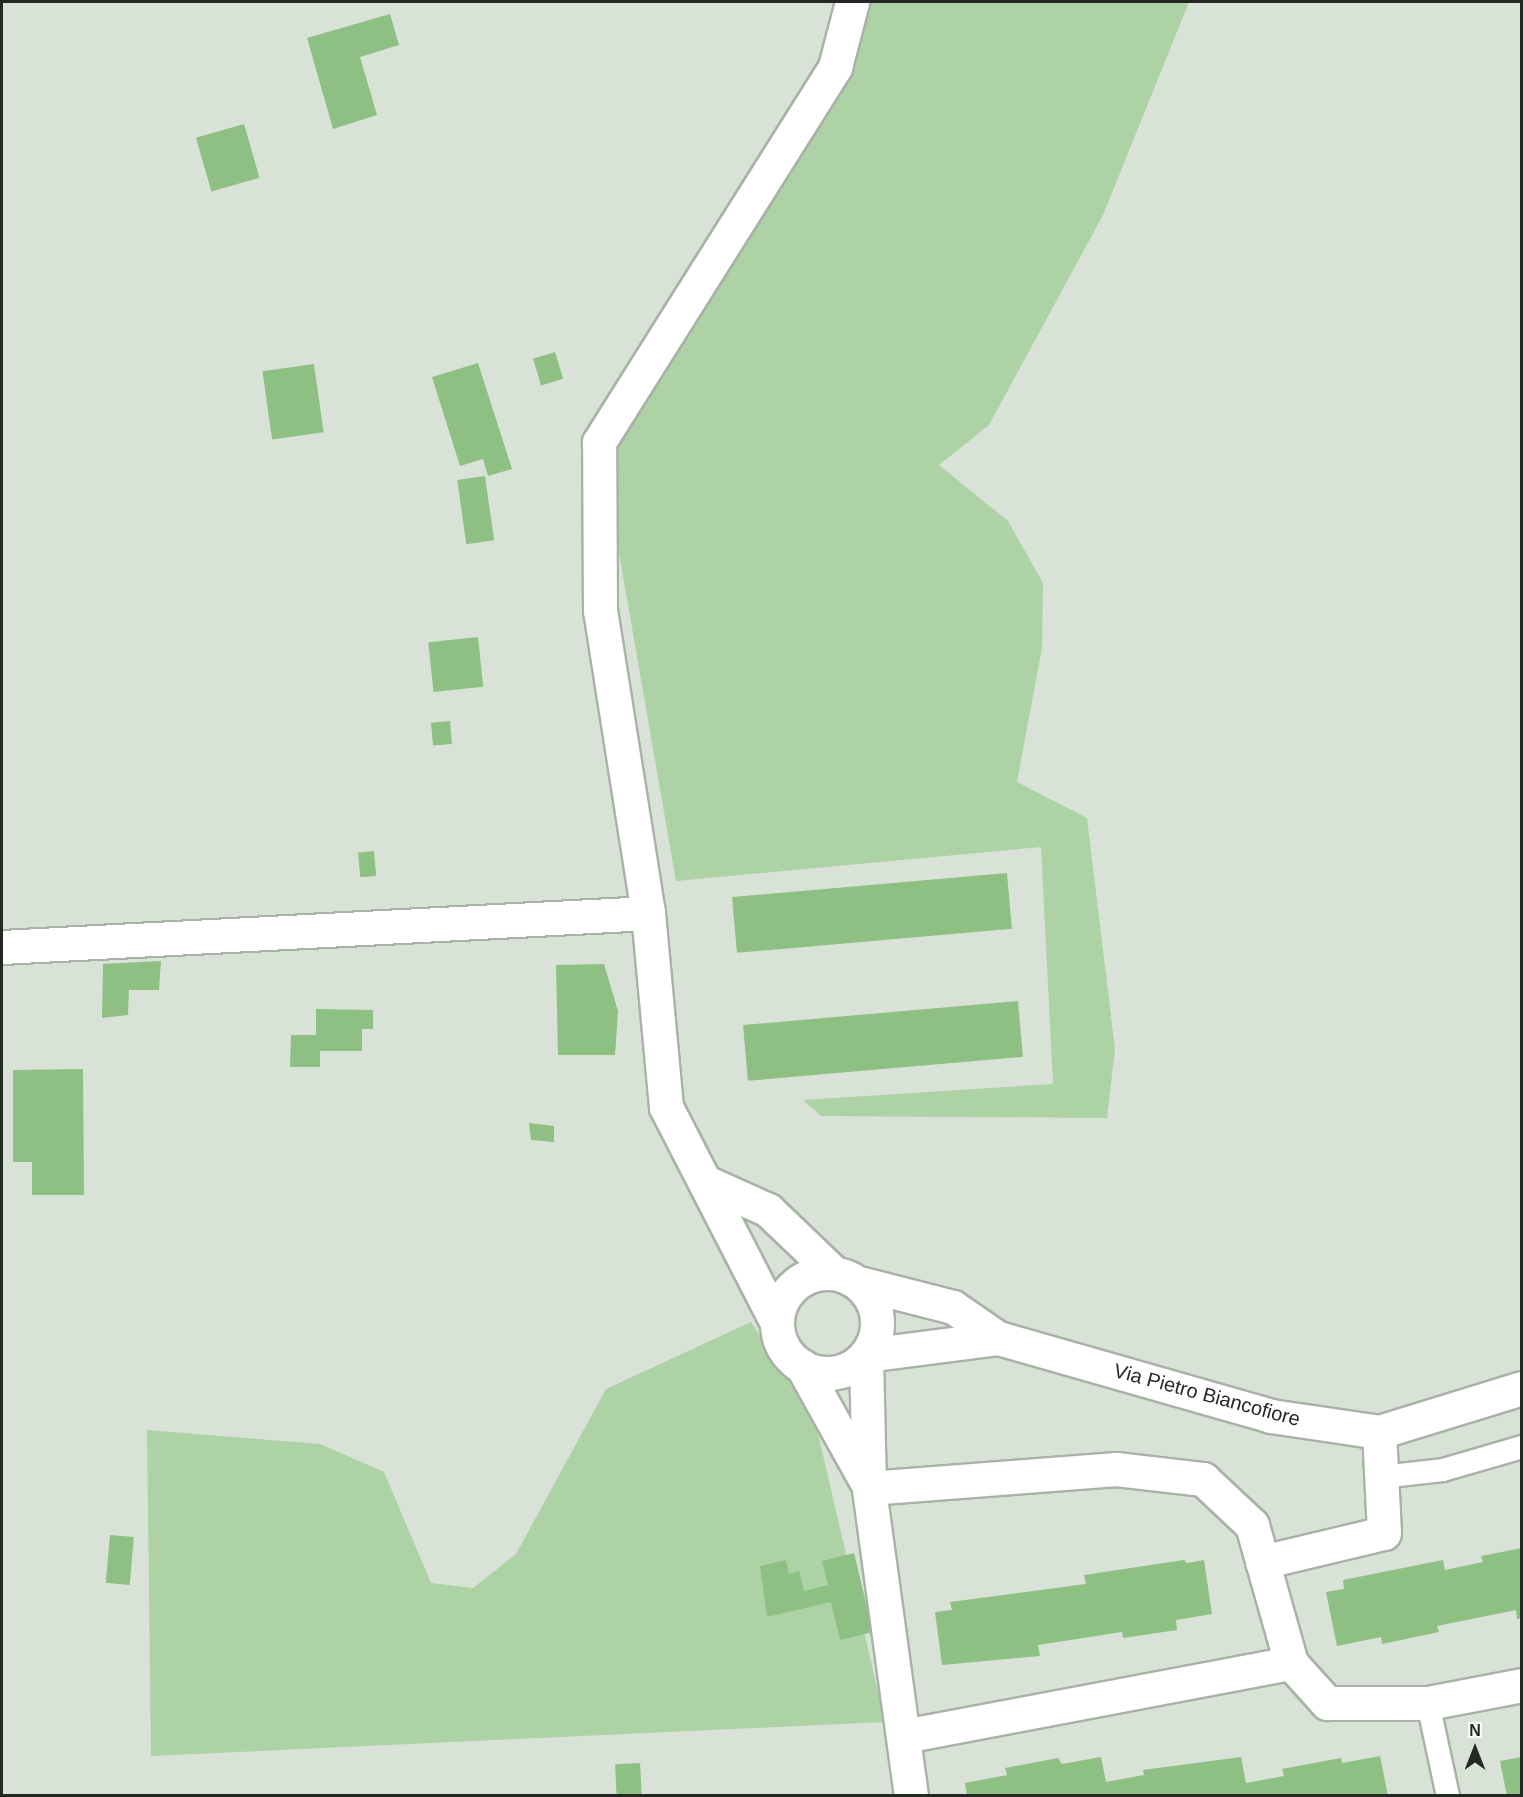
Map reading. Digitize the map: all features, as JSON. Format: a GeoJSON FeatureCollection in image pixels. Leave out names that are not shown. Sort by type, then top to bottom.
{"type":"FeatureCollection","features":[{"type":"Feature","properties":{"kind":"street"},"geometry":{"type":"LineString","coordinates":[[852,2],[835,67],[599,442],[600,611],[648,913],[666,1107],[708,1183],[777,1323],[784,1347],[802,1366],[869,1488]]}},
{"type":"Feature","properties":{"kind":"street"},"geometry":{"type":"LineString","coordinates":[[2,947],[648,913]]}},
{"type":"Feature","properties":{"kind":"street"},"geometry":{"type":"LineString","coordinates":[[708,1183],[768,1210],[870,1295],[878,1326],[866,1355],[869,1488],[911,1796]]}},
{"type":"Feature","properties":{"kind":"street"},"geometry":{"type":"LineString","coordinates":[[777,1323],[788,1291],[809,1276],[847,1278],[953,1308],[998,1338]]}},
{"type":"Feature","properties":{"kind":"street"},"geometry":{"type":"LineString","coordinates":[[802,1366],[829,1373],[843,1371],[866,1355],[998,1338]]}},
{"type":"Feature","properties":{"kind":"street","name":"Via Pietro Biancofiore"},"geometry":{"type":"LineString","coordinates":[[998,1338],[1271,1416],[1379,1432],[1521,1388]]}},
{"type":"Feature","properties":{"kind":"street"},"geometry":{"type":"LineString","coordinates":[[1262,1562],[1384,1533],[1379,1432]]}},
{"type":"Feature","properties":{"kind":"street"},"geometry":{"type":"LineString","coordinates":[[869,1488],[1116,1469],[1203,1479],[1252,1525],[1291,1663],[1327,1703],[1428,1703],[1521,1685]]}},
{"type":"Feature","properties":{"kind":"street"},"geometry":{"type":"LineString","coordinates":[[904,1736],[1291,1663]]}},
{"type":"Feature","properties":{"kind":"lane"},"geometry":{"type":"LineString","coordinates":[[1381,1477],[1443,1470],[1521,1447]]}},
{"type":"Feature","properties":{"kind":"lane"},"geometry":{"type":"LineString","coordinates":[[1428,1703],[1448,1796]]}},
{"type":"Feature","properties":{"kind":"green space"},"geometry":{"type":"Polygon","coordinates":[[[859,2],[1189,2],[1103,215],[989,425],[939,465],[1008,521],[1043,583],[1042,648],[1017,782],[1087,818],[1115,1049],[1107,1118],[821,1116],[803,1100],[1053,1084],[1041,847],[676,881],[607,484],[639,366],[859,2]]]}},
{"type":"Feature","properties":{"kind":"green space"},"geometry":{"type":"Polygon","coordinates":[[[751,1322],[816,1425],[885,1722],[151,1756],[147,1430],[320,1444],[384,1472],[431,1583],[473,1588],[516,1554],[606,1389],[751,1322]]]}},
{"type":"Feature","properties":{"kind":"building"},"geometry":{"type":"Polygon","coordinates":[[[390,14],[399,45],[360,57],[377,115],[333,129],[307,38],[390,14]]]}},
{"type":"Feature","properties":{"kind":"building"},"geometry":{"type":"Polygon","coordinates":[[[244,124],[259,178],[211,192],[196,138],[244,124]]]}},
{"type":"Feature","properties":{"kind":"building"},"geometry":{"type":"Polygon","coordinates":[[[555,352],[563,379],[541,386],[533,359],[555,352]]]}},
{"type":"Feature","properties":{"kind":"building"},"geometry":{"type":"Polygon","coordinates":[[[478,363],[512,469],[488,476],[483,459],[460,466],[432,377],[478,363]]]}},
{"type":"Feature","properties":{"kind":"building"},"geometry":{"type":"Polygon","coordinates":[[[314,364],[324,432],[272,440],[263,371],[314,364]]]}},
{"type":"Feature","properties":{"kind":"building"},"geometry":{"type":"Polygon","coordinates":[[[485,476],[494,540],[466,544],[457,480],[485,476]]]}},
{"type":"Feature","properties":{"kind":"building"},"geometry":{"type":"Polygon","coordinates":[[[478,637],[483,687],[434,692],[428,642],[478,637]]]}},
{"type":"Feature","properties":{"kind":"building"},"geometry":{"type":"Polygon","coordinates":[[[450,721],[452,744],[433,746],[431,723],[450,721]]]}},
{"type":"Feature","properties":{"kind":"building"},"geometry":{"type":"Polygon","coordinates":[[[374,851],[376,876],[360,877],[358,852],[374,851]]]}},
{"type":"Feature","properties":{"kind":"building"},"geometry":{"type":"Polygon","coordinates":[[[1007,873],[1012,929],[737,953],[732,897],[1007,873]]]}},
{"type":"Feature","properties":{"kind":"building"},"geometry":{"type":"Polygon","coordinates":[[[161,961],[159,990],[129,990],[128,1015],[102,1018],[103,964],[161,961]]]}},
{"type":"Feature","properties":{"kind":"building"},"geometry":{"type":"Polygon","coordinates":[[[604,964],[618,1011],[615,1055],[558,1055],[556,965],[604,964]]]}},
{"type":"Feature","properties":{"kind":"building"},"geometry":{"type":"Polygon","coordinates":[[[1018,1001],[1023,1057],[748,1081],[743,1025],[1018,1001]]]}},
{"type":"Feature","properties":{"kind":"building"},"geometry":{"type":"Polygon","coordinates":[[[316,1009],[373,1010],[373,1029],[362,1029],[362,1051],[320,1051],[320,1067],[290,1067],[291,1035],[316,1035],[316,1009]]]}},
{"type":"Feature","properties":{"kind":"building"},"geometry":{"type":"Polygon","coordinates":[[[83,1069],[84,1195],[32,1195],[32,1162],[13,1162],[13,1070],[83,1069]]]}},
{"type":"Feature","properties":{"kind":"building"},"geometry":{"type":"Polygon","coordinates":[[[529,1123],[554,1126],[554,1142],[531,1140],[529,1123]]]}},
{"type":"Feature","properties":{"kind":"building"},"geometry":{"type":"Polygon","coordinates":[[[110,1535],[134,1537],[130,1585],[106,1583],[110,1535]]]}},
{"type":"Feature","properties":{"kind":"building"},"geometry":{"type":"Polygon","coordinates":[[[1522,1548],[1522,1618],[1517,1619],[1516,1610],[1437,1626],[1439,1632],[1382,1644],[1381,1637],[1337,1646],[1326,1592],[1344,1589],[1343,1580],[1443,1560],[1445,1570],[1483,1562],[1481,1556],[1522,1548]]]}},
{"type":"Feature","properties":{"kind":"building"},"geometry":{"type":"Polygon","coordinates":[[[854,1553],[873,1632],[840,1640],[831,1602],[767,1617],[760,1566],[786,1560],[789,1574],[799,1571],[804,1591],[828,1585],[822,1561],[854,1553]]]}},
{"type":"Feature","properties":{"kind":"building"},"geometry":{"type":"Polygon","coordinates":[[[1184,1560],[1187,1563],[1204,1560],[1212,1614],[1176,1620],[1177,1630],[1123,1638],[1122,1632],[1038,1645],[1040,1656],[942,1665],[935,1612],[952,1610],[950,1602],[1086,1584],[1084,1575],[1184,1560]]]}},
{"type":"Feature","properties":{"kind":"building"},"geometry":{"type":"Polygon","coordinates":[[[1380,1756],[1388,1796],[967,1796],[965,1783],[1007,1775],[1005,1768],[1058,1758],[1062,1764],[1101,1757],[1106,1782],[1144,1775],[1143,1770],[1241,1757],[1246,1783],[1284,1776],[1282,1769],[1341,1758],[1342,1763],[1380,1756]]]}},
{"type":"Feature","properties":{"kind":"building"},"geometry":{"type":"Polygon","coordinates":[[[1522,1757],[1522,1796],[1507,1796],[1500,1761],[1522,1757]]]}},
{"type":"Feature","properties":{"kind":"building"},"geometry":{"type":"Polygon","coordinates":[[[640,1763],[642,1796],[617,1796],[615,1764],[640,1763]]]}}]}
